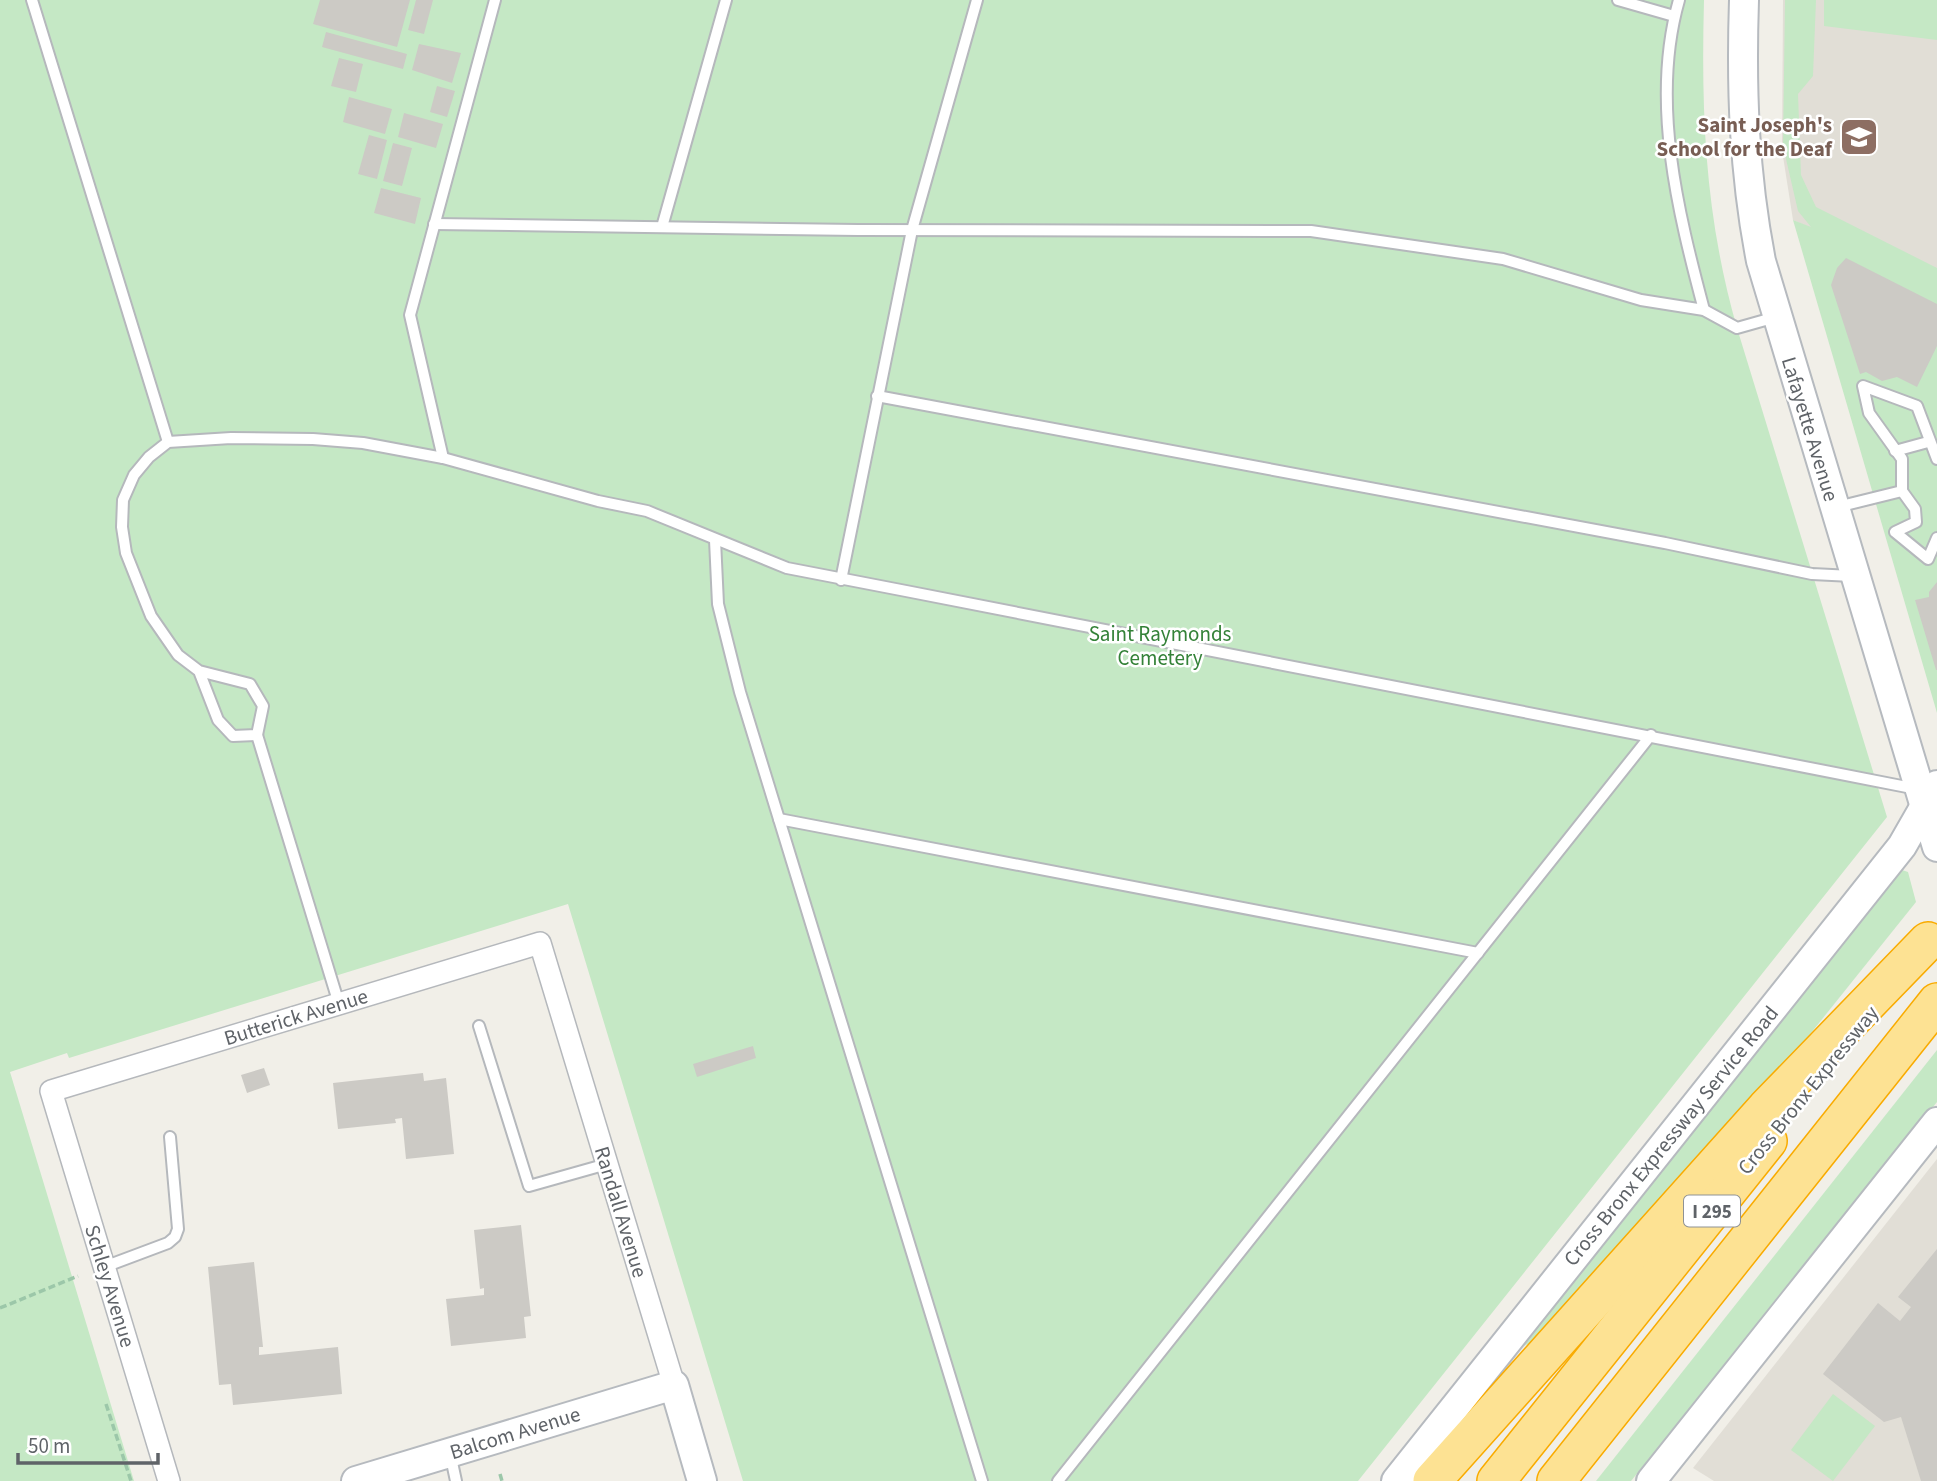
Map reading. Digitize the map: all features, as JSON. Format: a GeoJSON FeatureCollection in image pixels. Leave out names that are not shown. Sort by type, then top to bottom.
{"type":"FeatureCollection","features":[{"type":"Feature","properties":{"kind":"highway"},"geometry":{"type":"LineString","coordinates":[[1432,1481],[1766,1108],[1932,935]]}},
{"type":"Feature","properties":{"kind":"highway","name":"Cross Bronx Expressway"},"geometry":{"type":"LineString","coordinates":[[1496,1481],[1932,935]]}},
{"type":"Feature","properties":{"kind":"highway","name":"I 295"},"geometry":{"type":"LineString","coordinates":[[1556,1481],[1937,1002]]}},
{"type":"Feature","properties":{"kind":"street","name":"Lafayette Avenue"},"geometry":{"type":"LineString","coordinates":[[1744,0],[1742,94],[1745,165],[1761,261],[1855,577],[1927,794],[1937,847]]}},
{"type":"Feature","properties":{"kind":"street","name":"Cross Bronx Expressway Service Road"},"geometry":{"type":"LineString","coordinates":[[1396,1481],[1902,846],[1927,794]]}},
{"type":"Feature","properties":{"kind":"street","name":"Butterick Avenue"},"geometry":{"type":"LineString","coordinates":[[51,1091],[540,943]]}},
{"type":"Feature","properties":{"kind":"street","name":"Randall Avenue"},"geometry":{"type":"LineString","coordinates":[[540,943],[702,1481]]}},
{"type":"Feature","properties":{"kind":"street","name":"Schley Avenue"},"geometry":{"type":"LineString","coordinates":[[51,1091],[169,1481]]}},
{"type":"Feature","properties":{"kind":"street"},"geometry":{"type":"LineString","coordinates":[[1651,1481],[1937,1122]]}},
{"type":"Feature","properties":{"kind":"street","name":"Balcom Avenue"},"geometry":{"type":"LineString","coordinates":[[356,1481],[674,1385]]}},
{"type":"Feature","properties":{"kind":"lane"},"geometry":{"type":"LineString","coordinates":[[32,0],[168,442]]}},
{"type":"Feature","properties":{"kind":"lane"},"geometry":{"type":"LineString","coordinates":[[443,458],[410,315],[495,0]]}},
{"type":"Feature","properties":{"kind":"lane"},"geometry":{"type":"LineString","coordinates":[[662,227],[726,0]]}},
{"type":"Feature","properties":{"kind":"lane"},"geometry":{"type":"LineString","coordinates":[[841,580],[912,230],[977,0]]}},
{"type":"Feature","properties":{"kind":"lane"},"geometry":{"type":"LineString","coordinates":[[1618,0],[1674,16]]}},
{"type":"Feature","properties":{"kind":"lane"},"geometry":{"type":"LineString","coordinates":[[1679,0],[1674,16],[1667,68],[1670,139],[1686,240],[1704,310]]}},
{"type":"Feature","properties":{"kind":"lane"},"geometry":{"type":"LineString","coordinates":[[434,224],[912,230],[1311,231],[1503,259],[1641,300],[1704,310],[1737,328],[1776,317]]}},
{"type":"Feature","properties":{"kind":"lane"},"geometry":{"type":"LineString","coordinates":[[1937,458],[1928,442],[1917,406],[1863,386],[1869,413],[1902,459],[1902,491],[1915,509],[1916,522],[1895,532],[1928,559],[1937,538]]}},
{"type":"Feature","properties":{"kind":"lane"},"geometry":{"type":"LineString","coordinates":[[877,396],[1665,542],[1812,574],[1855,577]]}},
{"type":"Feature","properties":{"kind":"lane"},"geometry":{"type":"LineString","coordinates":[[339,1004],[257,735],[263,706],[250,684],[199,671],[178,655],[150,616],[126,553],[122,527],[123,500],[134,475],[149,457],[168,442],[230,438],[313,439],[363,443],[443,458],[598,501],[647,511],[787,568],[1651,735],[1927,794]]}},
{"type":"Feature","properties":{"kind":"lane"},"geometry":{"type":"LineString","coordinates":[[1895,450],[1928,442]]}},
{"type":"Feature","properties":{"kind":"lane"},"geometry":{"type":"LineString","coordinates":[[1834,508],[1902,491]]}},
{"type":"Feature","properties":{"kind":"lane"},"geometry":{"type":"LineString","coordinates":[[715,540],[718,604],[740,692],[982,1481]]}},
{"type":"Feature","properties":{"kind":"lane"},"geometry":{"type":"LineString","coordinates":[[199,671],[218,720],[233,736],[257,735]]}},
{"type":"Feature","properties":{"kind":"lane"},"geometry":{"type":"LineString","coordinates":[[1058,1481],[1651,735]]}},
{"type":"Feature","properties":{"kind":"lane"},"geometry":{"type":"LineString","coordinates":[[779,819],[1478,953]]}},
{"type":"Feature","properties":{"kind":"lane"},"geometry":{"type":"LineString","coordinates":[[479,1026],[529,1186],[607,1164]]}},
{"type":"Feature","properties":{"kind":"lane"},"geometry":{"type":"LineString","coordinates":[[104,1266],[167,1243],[175,1237],[178,1229],[170,1137]]}},
{"type":"Feature","properties":{"kind":"lane"},"geometry":{"type":"LineString","coordinates":[[450,1453],[456,1481]]}},
{"type":"Feature","properties":{"kind":"path"},"geometry":{"type":"LineString","coordinates":[[0,1308],[78,1276]]}},
{"type":"Feature","properties":{"kind":"path"},"geometry":{"type":"LineString","coordinates":[[106,1404],[131,1481]]}},
{"type":"Feature","properties":{"kind":"path"},"geometry":{"type":"LineString","coordinates":[[500,1474],[502,1481]]}},
{"type":"Feature","properties":{"kind":"shaded area","name":"Saint Joseph's School for the Deaf"},"geometry":{"type":"Polygon","coordinates":[[[1783,0],[1937,0],[1937,286],[1793,220],[1782,150],[1783,0]]]}},
{"type":"Feature","properties":{"kind":"shaded area"},"geometry":{"type":"Polygon","coordinates":[[[1937,1159],[1937,1481],[1714,1481],[1693,1468],[1937,1159]]]}},
{"type":"Feature","properties":{"kind":"green space","name":"Saint Raymonds Cemetery"},"geometry":{"type":"Polygon","coordinates":[[[0,0],[1704,0],[1703,84],[1707,165],[1726,286],[1887,817],[1358,1481],[743,1481],[568,904],[69,1058],[67,1053],[10,1072],[134,1481],[0,1481],[0,0]]]}},
{"type":"Feature","properties":{"kind":"green space"},"geometry":{"type":"Polygon","coordinates":[[[1785,0],[1816,0],[1813,76],[1798,94],[1801,175],[1816,207],[1937,268],[1937,713],[1793,220],[1811,227],[1798,211],[1783,146],[1785,0]]]}},
{"type":"Feature","properties":{"kind":"green space"},"geometry":{"type":"Polygon","coordinates":[[[1824,0],[1937,0],[1937,40],[1824,26],[1824,0]]]}},
{"type":"Feature","properties":{"kind":"green space"},"geometry":{"type":"Polygon","coordinates":[[[1902,870],[1908,872],[1916,902],[1738,1124],[1541,1338],[1515,1350],[1902,870]]]}},
{"type":"Feature","properties":{"kind":"green space"},"geometry":{"type":"Polygon","coordinates":[[[1937,1050],[1937,1102],[1631,1481],[1596,1481],[1937,1050]]]}},
{"type":"Feature","properties":{"kind":"green space"},"geometry":{"type":"Polygon","coordinates":[[[1833,1394],[1875,1426],[1833,1481],[1791,1450],[1833,1394]]]}},
{"type":"Feature","properties":{"kind":"building"},"geometry":{"type":"Polygon","coordinates":[[[320,0],[410,0],[397,47],[313,24],[320,0]]]}},
{"type":"Feature","properties":{"kind":"building"},"geometry":{"type":"Polygon","coordinates":[[[416,0],[433,0],[424,34],[408,30],[416,0]]]}},
{"type":"Feature","properties":{"kind":"building"},"geometry":{"type":"Polygon","coordinates":[[[326,32],[407,54],[403,69],[322,47],[326,32]]]}},
{"type":"Feature","properties":{"kind":"building"},"geometry":{"type":"Polygon","coordinates":[[[419,44],[461,53],[452,83],[412,70],[419,44]]]}},
{"type":"Feature","properties":{"kind":"building"},"geometry":{"type":"Polygon","coordinates":[[[339,58],[363,64],[356,92],[331,86],[339,58]]]}},
{"type":"Feature","properties":{"kind":"building"},"geometry":{"type":"Polygon","coordinates":[[[437,86],[455,91],[447,117],[430,112],[437,86]]]}},
{"type":"Feature","properties":{"kind":"building"},"geometry":{"type":"Polygon","coordinates":[[[349,97],[392,109],[385,134],[343,122],[349,97]]]}},
{"type":"Feature","properties":{"kind":"building"},"geometry":{"type":"Polygon","coordinates":[[[404,113],[443,124],[436,148],[398,137],[404,113]]]}},
{"type":"Feature","properties":{"kind":"building"},"geometry":{"type":"Polygon","coordinates":[[[369,135],[387,140],[377,179],[358,174],[369,135]]]}},
{"type":"Feature","properties":{"kind":"building"},"geometry":{"type":"Polygon","coordinates":[[[393,143],[412,148],[402,186],[383,181],[393,143]]]}},
{"type":"Feature","properties":{"kind":"building"},"geometry":{"type":"Polygon","coordinates":[[[381,188],[421,198],[415,224],[374,213],[381,188]]]}},
{"type":"Feature","properties":{"kind":"building"},"geometry":{"type":"Polygon","coordinates":[[[1846,258],[1937,304],[1937,346],[1917,387],[1897,377],[1882,381],[1866,372],[1860,374],[1831,285],[1837,268],[1846,258]]]}},
{"type":"Feature","properties":{"kind":"building"},"geometry":{"type":"Polygon","coordinates":[[[1937,582],[1936,670],[1915,600],[1929,597],[1929,592],[1937,582]]]}},
{"type":"Feature","properties":{"kind":"building"},"geometry":{"type":"Polygon","coordinates":[[[753,1046],[756,1058],[697,1077],[693,1064],[753,1046]]]}},
{"type":"Feature","properties":{"kind":"building"},"geometry":{"type":"Polygon","coordinates":[[[264,1068],[270,1085],[247,1093],[241,1075],[264,1068]]]}},
{"type":"Feature","properties":{"kind":"building"},"geometry":{"type":"Polygon","coordinates":[[[423,1073],[424,1081],[446,1078],[454,1154],[406,1159],[402,1118],[395,1119],[396,1123],[338,1129],[333,1083],[423,1073]]]}},
{"type":"Feature","properties":{"kind":"building"},"geometry":{"type":"Polygon","coordinates":[[[521,1225],[531,1316],[524,1317],[526,1338],[451,1346],[446,1299],[484,1295],[484,1288],[480,1289],[474,1230],[521,1225]]]}},
{"type":"Feature","properties":{"kind":"building"},"geometry":{"type":"Polygon","coordinates":[[[1937,1249],[1937,1481],[1921,1481],[1901,1417],[1884,1422],[1823,1374],[1878,1303],[1900,1321],[1911,1307],[1898,1297],[1937,1249]]]}},
{"type":"Feature","properties":{"kind":"building"},"geometry":{"type":"Polygon","coordinates":[[[254,1262],[263,1347],[259,1347],[259,1355],[338,1347],[342,1394],[233,1405],[231,1384],[219,1385],[208,1267],[254,1262]]]}},
{"type":"Feature","properties":{"kind":"place","name":"Saint Joseph's School for the Deaf"},"geometry":{"type":"Point","coordinates":[1859,137]}}]}
